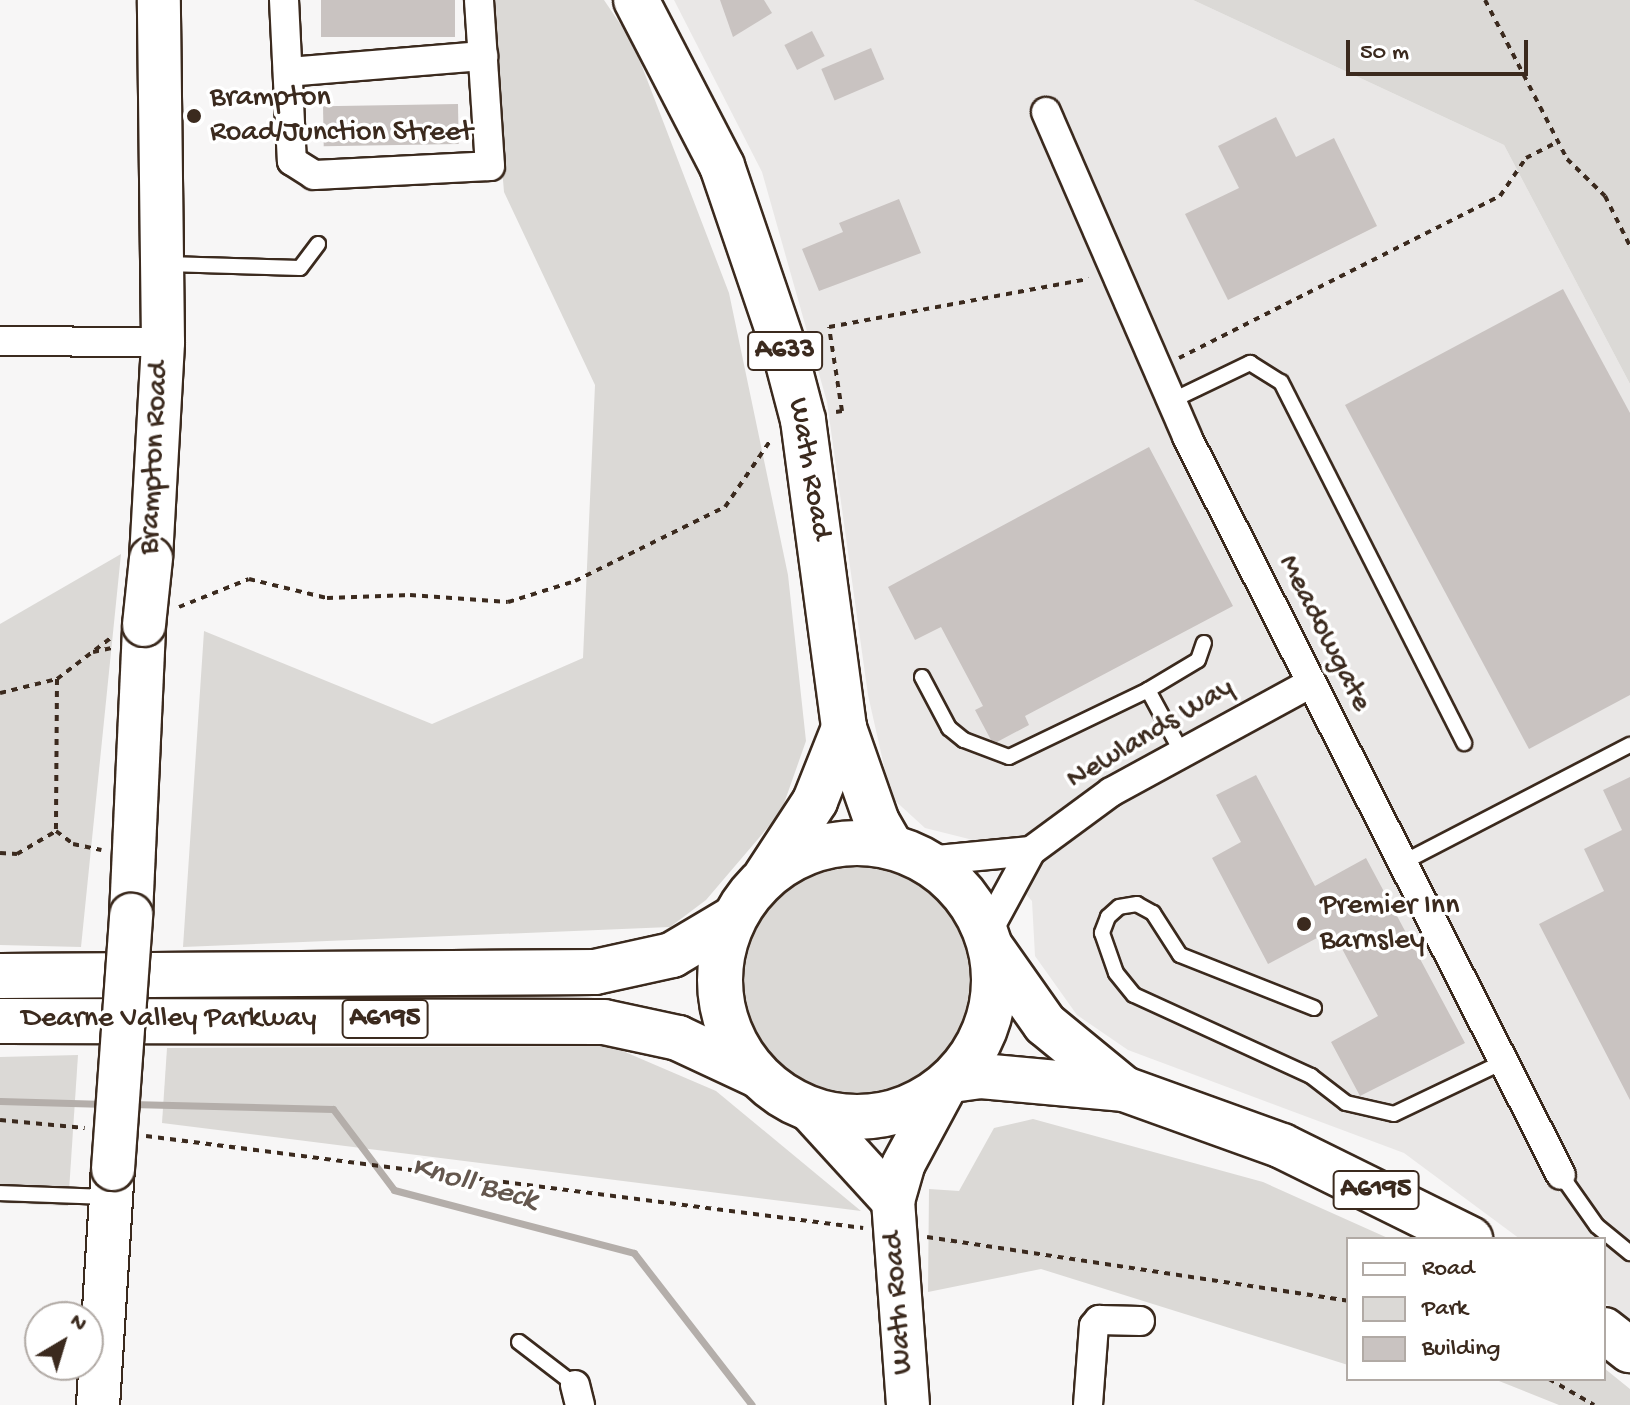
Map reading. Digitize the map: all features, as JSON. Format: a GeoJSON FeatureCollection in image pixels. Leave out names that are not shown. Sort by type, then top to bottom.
{"type":"FeatureCollection","features":[{"type":"Feature","properties":{"kind":"main road","name":"Brampton Road"},"geometry":{"type":"LineString","coordinates":[[98,1405],[131,915],[143,623],[151,558],[163,342],[159,0]]}},
{"type":"Feature","properties":{"kind":"main road","name":"Wath Road"},"geometry":{"type":"LineString","coordinates":[[636,0],[722,166],[803,420],[844,728],[877,822],[909,854]]}},
{"type":"Feature","properties":{"kind":"main road","name":"Wath Road"},"geometry":{"type":"LineString","coordinates":[[766,876],[815,801],[844,728]]}},
{"type":"Feature","properties":{"kind":"main road","name":"A6195"},"geometry":{"type":"LineString","coordinates":[[989,940],[993,1006],[985,1033],[949,1083],[916,1105],[881,1115],[845,1117],[809,1109],[759,1076],[738,1049],[725,1018],[719,984],[722,950],[734,918],[766,876],[794,857],[825,846],[858,842],[909,854],[962,892],[989,940],[1045,1024],[1124,1089]]}},
{"type":"Feature","properties":{"kind":"main road","name":"Dearne Valley Parkway"},"geometry":{"type":"LineString","coordinates":[[0,976],[595,972],[672,955],[734,918]]}},
{"type":"Feature","properties":{"kind":"main road","name":"Dearne Valley Parkway"},"geometry":{"type":"LineString","coordinates":[[0,1021],[604,1022],[678,1038],[759,1076]]}},
{"type":"Feature","properties":{"kind":"main road","name":"A6195"},"geometry":{"type":"LineString","coordinates":[[949,1083],[981,1076],[1124,1089],[1282,1146],[1466,1237]]}},
{"type":"Feature","properties":{"kind":"main road"},"geometry":{"type":"LineString","coordinates":[[893,1201],[903,1165],[949,1083]]}},
{"type":"Feature","properties":{"kind":"main road"},"geometry":{"type":"LineString","coordinates":[[809,1109],[893,1201]]}},
{"type":"Feature","properties":{"kind":"main road","name":"Wath Road"},"geometry":{"type":"LineString","coordinates":[[893,1201],[908,1405]]}},
{"type":"Feature","properties":{"kind":"main road"},"geometry":{"type":"LineString","coordinates":[[1606,1332],[1630,1350]]}},
{"type":"Feature","properties":{"kind":"street"},"geometry":{"type":"LineString","coordinates":[[284,0],[292,161],[314,175],[490,166],[479,0]]}},
{"type":"Feature","properties":{"kind":"street"},"geometry":{"type":"LineString","coordinates":[[288,72],[483,56]]}},
{"type":"Feature","properties":{"kind":"street","name":"Meadowgate"},"geometry":{"type":"LineString","coordinates":[[1046,112],[1171,401],[1309,684],[1561,1175]]}},
{"type":"Feature","properties":{"kind":"street"},"geometry":{"type":"LineString","coordinates":[[0,341],[163,342]]}},
{"type":"Feature","properties":{"kind":"street","name":"Newlands Way"},"geometry":{"type":"LineString","coordinates":[[1031,851],[1111,792],[1181,751],[1309,684]]}},
{"type":"Feature","properties":{"kind":"street"},"geometry":{"type":"LineString","coordinates":[[909,854],[1031,851],[989,940]]}},
{"type":"Feature","properties":{"kind":"street"},"geometry":{"type":"LineString","coordinates":[[1088,1405],[1094,1326],[1099,1320],[1140,1321]]}},
{"type":"Feature","properties":{"kind":"lane"},"geometry":{"type":"LineString","coordinates":[[162,263],[300,268],[318,244]]}},
{"type":"Feature","properties":{"kind":"lane"},"geometry":{"type":"LineString","coordinates":[[1171,401],[1250,363],[1281,382],[1464,743]]}},
{"type":"Feature","properties":{"kind":"lane"},"geometry":{"type":"LineString","coordinates":[[922,677],[949,728],[964,740],[1009,757],[1148,690],[1198,660],[1204,643]]}},
{"type":"Feature","properties":{"kind":"lane"},"geometry":{"type":"LineString","coordinates":[[1148,690],[1181,751]]}},
{"type":"Feature","properties":{"kind":"lane"},"geometry":{"type":"LineString","coordinates":[[1402,863],[1630,745]]}},
{"type":"Feature","properties":{"kind":"lane"},"geometry":{"type":"LineString","coordinates":[[1314,1008],[1180,955],[1153,913],[1137,904],[1119,907],[1108,917],[1102,933],[1106,946],[1116,973],[1134,995],[1311,1076],[1346,1103],[1394,1114],[1505,1061]]}},
{"type":"Feature","properties":{"kind":"lane"},"geometry":{"type":"LineString","coordinates":[[1561,1175],[1597,1226],[1630,1253]]}},
{"type":"Feature","properties":{"kind":"lane"},"geometry":{"type":"LineString","coordinates":[[0,1193],[112,1183]]}},
{"type":"Feature","properties":{"kind":"lane"},"geometry":{"type":"LineString","coordinates":[[519,1342],[578,1395]]}},
{"type":"Feature","properties":{"kind":"path"},"geometry":{"type":"LineString","coordinates":[[1485,0],[1567,159],[1605,196],[1630,246]]}},
{"type":"Feature","properties":{"kind":"path"},"geometry":{"type":"LineString","coordinates":[[1156,370],[1500,196],[1526,158],[1558,142]]}},
{"type":"Feature","properties":{"kind":"path"},"geometry":{"type":"LineString","coordinates":[[0,693],[57,679],[143,623],[249,579],[327,598],[410,595],[508,602],[575,581],[725,507],[763,457],[776,427],[842,411],[829,327],[1115,274]]}},
{"type":"Feature","properties":{"kind":"path"},"geometry":{"type":"LineString","coordinates":[[56,831],[57,679]]}},
{"type":"Feature","properties":{"kind":"path"},"geometry":{"type":"LineString","coordinates":[[56,831],[73,844],[133,858]]}},
{"type":"Feature","properties":{"kind":"path"},"geometry":{"type":"LineString","coordinates":[[0,853],[17,854],[56,831]]}},
{"type":"Feature","properties":{"kind":"path"},"geometry":{"type":"LineString","coordinates":[[0,1120],[91,1129]]}},
{"type":"Feature","properties":{"kind":"path"},"geometry":{"type":"LineString","coordinates":[[138,1135],[396,1168]]}},
{"type":"Feature","properties":{"kind":"path"},"geometry":{"type":"LineString","coordinates":[[1552,1381],[1594,1405]]}},
{"type":"Feature","properties":{"kind":"shaded area"},"geometry":{"type":"Polygon","coordinates":[[[674,0],[1193,0],[1504,145],[1630,384],[1630,1321],[1606,1303],[1606,1237],[1517,1237],[1404,1153],[1128,1050],[1077,1015],[1035,956],[1032,901],[977,841],[925,828],[891,797],[868,695],[827,402],[762,172],[674,0]]]}},
{"type":"Feature","properties":{"kind":"green space"},"geometry":{"type":"Polygon","coordinates":[[[488,0],[604,0],[633,43],[729,293],[788,575],[806,741],[781,812],[706,900],[670,927],[183,947],[204,631],[432,724],[583,658],[595,385],[504,192],[488,0]]]}},
{"type":"Feature","properties":{"kind":"green space"},"geometry":{"type":"Polygon","coordinates":[[[1193,0],[1630,0],[1630,384],[1504,145],[1193,0]]]}},
{"type":"Feature","properties":{"kind":"green space"},"geometry":{"type":"Polygon","coordinates":[[[121,554],[81,947],[0,945],[0,624],[121,554]]]}},
{"type":"Feature","properties":{"kind":"green space"},"geometry":{"type":"Polygon","coordinates":[[[857,867],[879,869],[900,876],[920,886],[937,900],[951,917],[961,937],[968,958],[968,1002],[961,1023],[951,1043],[937,1060],[920,1074],[900,1084],[879,1091],[857,1093],[835,1091],[814,1084],[794,1074],[777,1060],[763,1043],[753,1023],[746,1002],[744,980],[746,958],[753,937],[763,917],[777,900],[794,886],[814,876],[835,869],[857,867]]]}},
{"type":"Feature","properties":{"kind":"green space"},"geometry":{"type":"Polygon","coordinates":[[[611,1046],[716,1091],[861,1211],[162,1123],[167,1048],[611,1046]]]}},
{"type":"Feature","properties":{"kind":"green space"},"geometry":{"type":"Polygon","coordinates":[[[78,1055],[68,1206],[0,1203],[0,1057],[78,1055]]]}},
{"type":"Feature","properties":{"kind":"green space"},"geometry":{"type":"Polygon","coordinates":[[[1033,1119],[1263,1182],[1386,1237],[1346,1237],[1346,1364],[1041,1269],[928,1292],[929,1189],[959,1191],[994,1128],[1033,1119]]]}},
{"type":"Feature","properties":{"kind":"green space"},"geometry":{"type":"Polygon","coordinates":[[[1606,1370],[1630,1389],[1630,1405],[1559,1405],[1499,1381],[1606,1381],[1606,1370]]]}},
{"type":"Feature","properties":{"kind":"building"},"geometry":{"type":"Polygon","coordinates":[[[321,0],[455,0],[455,37],[321,37],[321,0]]]}},
{"type":"Feature","properties":{"kind":"building"},"geometry":{"type":"Polygon","coordinates":[[[720,0],[764,0],[772,13],[733,37],[720,0]]]}},
{"type":"Feature","properties":{"kind":"building"},"geometry":{"type":"Polygon","coordinates":[[[812,31],[825,56],[797,70],[784,45],[812,31]]]}},
{"type":"Feature","properties":{"kind":"building"},"geometry":{"type":"Polygon","coordinates":[[[871,48],[884,79],[835,100],[821,69],[871,48]]]}},
{"type":"Feature","properties":{"kind":"building"},"geometry":{"type":"Polygon","coordinates":[[[458,104],[459,144],[324,146],[323,106],[458,104]]]}},
{"type":"Feature","properties":{"kind":"building"},"geometry":{"type":"Polygon","coordinates":[[[1276,117],[1296,157],[1334,138],[1377,226],[1228,300],[1185,214],[1239,188],[1218,146],[1276,117]]]}},
{"type":"Feature","properties":{"kind":"building"},"geometry":{"type":"Polygon","coordinates":[[[899,199],[921,253],[819,291],[802,249],[843,232],[839,223],[899,199]]]}},
{"type":"Feature","properties":{"kind":"building"},"geometry":{"type":"Polygon","coordinates":[[[1563,289],[1630,413],[1630,695],[1529,749],[1345,405],[1563,289]]]}},
{"type":"Feature","properties":{"kind":"building"},"geometry":{"type":"Polygon","coordinates":[[[1149,447],[1233,606],[1025,716],[1029,725],[997,742],[991,740],[975,710],[983,706],[941,627],[915,640],[888,587],[1149,447]]]}},
{"type":"Feature","properties":{"kind":"building"},"geometry":{"type":"Polygon","coordinates":[[[1256,775],[1315,886],[1366,858],[1465,1043],[1360,1096],[1331,1042],[1378,1016],[1332,930],[1268,964],[1212,858],[1241,842],[1216,795],[1256,775]]]}},
{"type":"Feature","properties":{"kind":"building"},"geometry":{"type":"Polygon","coordinates":[[[1630,777],[1630,1100],[1539,924],[1604,891],[1584,849],[1622,830],[1603,790],[1630,777]]]}},
{"type":"Feature","properties":{"kind":"waterway","name":"Knoll Beck"},"geometry":{"type":"LineString","coordinates":[[0,1101],[106,1104]]}},
{"type":"Feature","properties":{"kind":"waterway","name":"Knoll Beck"},"geometry":{"type":"LineString","coordinates":[[130,1104],[333,1109],[394,1190],[634,1253],[752,1405]]}},
{"type":"Feature","properties":{"kind":"place","name":"Brampton Road/Junction Street"},"geometry":{"type":"Point","coordinates":[194,116]}},
{"type":"Feature","properties":{"kind":"place","name":"Premier Inn Barnsley"},"geometry":{"type":"Point","coordinates":[1304,924]}}]}
